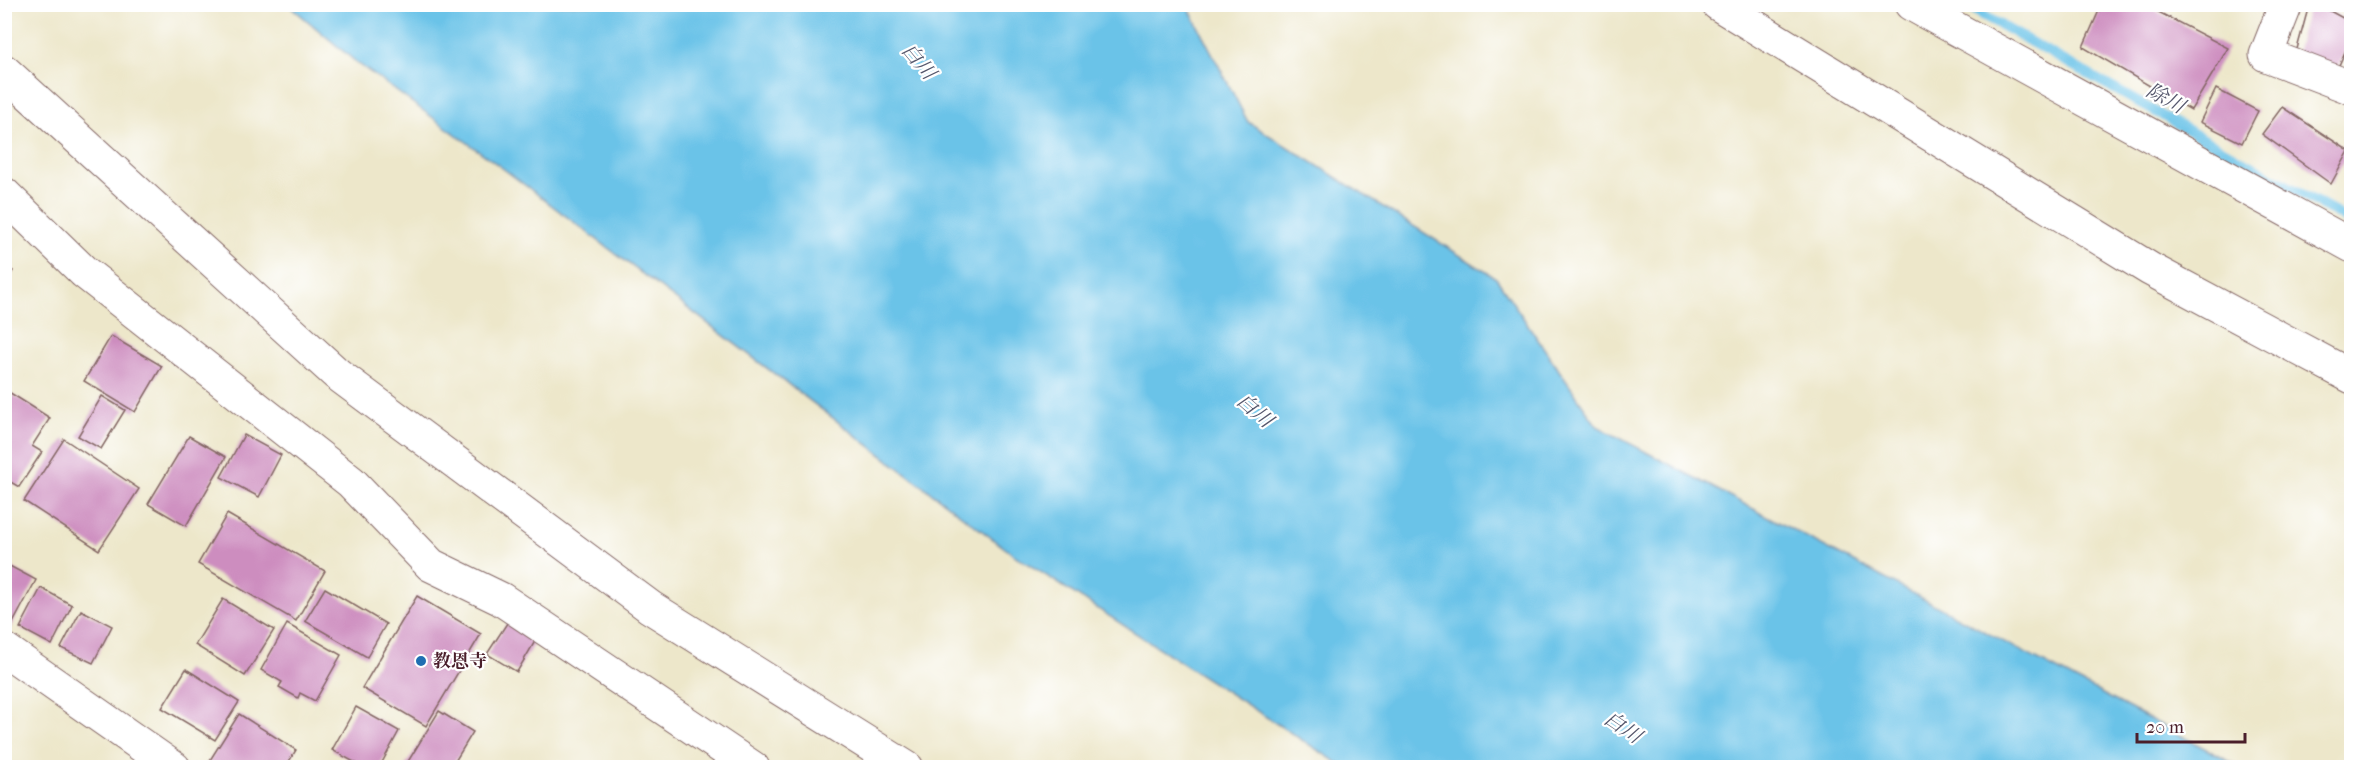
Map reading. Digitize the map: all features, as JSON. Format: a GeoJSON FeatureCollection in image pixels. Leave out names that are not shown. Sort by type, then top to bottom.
{"type":"FeatureCollection","features":[{"type":"Feature","properties":{"kind":"street"},"geometry":{"type":"LineString","coordinates":[[1718,4],[2150,269],[2352,377]]}},
{"type":"Feature","properties":{"kind":"street"},"geometry":{"type":"LineString","coordinates":[[1911,4],[2352,246]]}},
{"type":"Feature","properties":{"kind":"street"},"geometry":{"type":"LineString","coordinates":[[2286,4],[2266,55],[2352,88]]}},
{"type":"Feature","properties":{"kind":"street"},"geometry":{"type":"LineString","coordinates":[[4,71],[337,374],[650,607],[908,768]]}},
{"type":"Feature","properties":{"kind":"street"},"geometry":{"type":"LineString","coordinates":[[4,194],[84,272],[351,482],[431,565],[501,599],[753,768]]}},
{"type":"Feature","properties":{"kind":"street"},"geometry":{"type":"LineString","coordinates":[[4,649],[174,768]]}},
{"type":"Feature","properties":{"kind":"water","name":"白川"},"geometry":{"type":"Polygon","coordinates":[[[289,5],[1187,5],[1248,122],[1496,278],[1597,426],[2240,767],[1344,767],[1014,555],[501,167],[356,62],[289,5]]]}},
{"type":"Feature","properties":{"kind":"building"},"geometry":{"type":"Polygon","coordinates":[[[2102,4],[2143,4],[2228,48],[2191,110],[2083,47],[2102,4]]]}},
{"type":"Feature","properties":{"kind":"building"},"geometry":{"type":"Polygon","coordinates":[[[2309,5],[2319,5],[2352,23],[2352,36],[2336,72],[2294,60],[2309,5]]]}},
{"type":"Feature","properties":{"kind":"building"},"geometry":{"type":"Polygon","coordinates":[[[2216,89],[2258,111],[2242,143],[2200,122],[2216,89]]]}},
{"type":"Feature","properties":{"kind":"building"},"geometry":{"type":"Polygon","coordinates":[[[2282,107],[2349,151],[2331,184],[2262,134],[2282,107]]]}},
{"type":"Feature","properties":{"kind":"building"},"geometry":{"type":"Polygon","coordinates":[[[4,265],[13,271],[4,284],[4,265]]]}},
{"type":"Feature","properties":{"kind":"building"},"geometry":{"type":"Polygon","coordinates":[[[111,336],[162,366],[135,412],[84,381],[111,336]]]}},
{"type":"Feature","properties":{"kind":"building"},"geometry":{"type":"Polygon","coordinates":[[[4,389],[50,418],[32,446],[42,452],[19,487],[4,478],[4,389]]]}},
{"type":"Feature","properties":{"kind":"building"},"geometry":{"type":"Polygon","coordinates":[[[102,396],[125,410],[101,449],[78,436],[102,396]]]}},
{"type":"Feature","properties":{"kind":"building"},"geometry":{"type":"Polygon","coordinates":[[[244,435],[281,455],[259,497],[221,477],[244,435]]]}},
{"type":"Feature","properties":{"kind":"building"},"geometry":{"type":"Polygon","coordinates":[[[189,436],[226,457],[186,526],[148,504],[189,436]]]}},
{"type":"Feature","properties":{"kind":"building"},"geometry":{"type":"Polygon","coordinates":[[[64,439],[139,489],[99,550],[24,501],[64,439]]]}},
{"type":"Feature","properties":{"kind":"building"},"geometry":{"type":"Polygon","coordinates":[[[227,514],[325,571],[296,621],[198,564],[227,514]]]}},
{"type":"Feature","properties":{"kind":"building"},"geometry":{"type":"Polygon","coordinates":[[[4,563],[36,580],[7,634],[4,633],[4,563]]]}},
{"type":"Feature","properties":{"kind":"building"},"geometry":{"type":"Polygon","coordinates":[[[41,588],[72,605],[52,645],[20,628],[41,588]]]}},
{"type":"Feature","properties":{"kind":"building"},"geometry":{"type":"Polygon","coordinates":[[[325,588],[386,624],[367,657],[305,621],[325,588]]]}},
{"type":"Feature","properties":{"kind":"building","name":"教恩寺"},"geometry":{"type":"Polygon","coordinates":[[[417,596],[481,634],[426,726],[362,688],[417,596]]]}},
{"type":"Feature","properties":{"kind":"building"},"geometry":{"type":"Polygon","coordinates":[[[223,599],[274,630],[245,676],[195,645],[223,599]]]}},
{"type":"Feature","properties":{"kind":"building"},"geometry":{"type":"Polygon","coordinates":[[[81,610],[112,626],[93,663],[61,648],[81,610]]]}},
{"type":"Feature","properties":{"kind":"building"},"geometry":{"type":"Polygon","coordinates":[[[509,620],[537,638],[517,672],[487,654],[509,620]]]}},
{"type":"Feature","properties":{"kind":"building"},"geometry":{"type":"Polygon","coordinates":[[[287,624],[341,655],[315,701],[300,693],[298,698],[279,687],[282,682],[261,670],[287,624]]]}},
{"type":"Feature","properties":{"kind":"building"},"geometry":{"type":"Polygon","coordinates":[[[186,669],[239,702],[215,740],[162,708],[186,669]]]}},
{"type":"Feature","properties":{"kind":"building"},"geometry":{"type":"Polygon","coordinates":[[[356,707],[399,731],[379,768],[365,768],[332,750],[356,707]]]}},
{"type":"Feature","properties":{"kind":"building"},"geometry":{"type":"Polygon","coordinates":[[[439,711],[473,732],[451,768],[404,768],[439,711]]]}},
{"type":"Feature","properties":{"kind":"building"},"geometry":{"type":"Polygon","coordinates":[[[239,714],[296,750],[285,768],[205,768],[239,714]]]}},
{"type":"Feature","properties":{"kind":"waterway","name":"除川"},"geometry":{"type":"LineString","coordinates":[[1963,4],[2352,222]]}},
{"type":"Feature","properties":{"kind":"place","name":"教恩寺"},"geometry":{"type":"Point","coordinates":[421,661]}}]}
